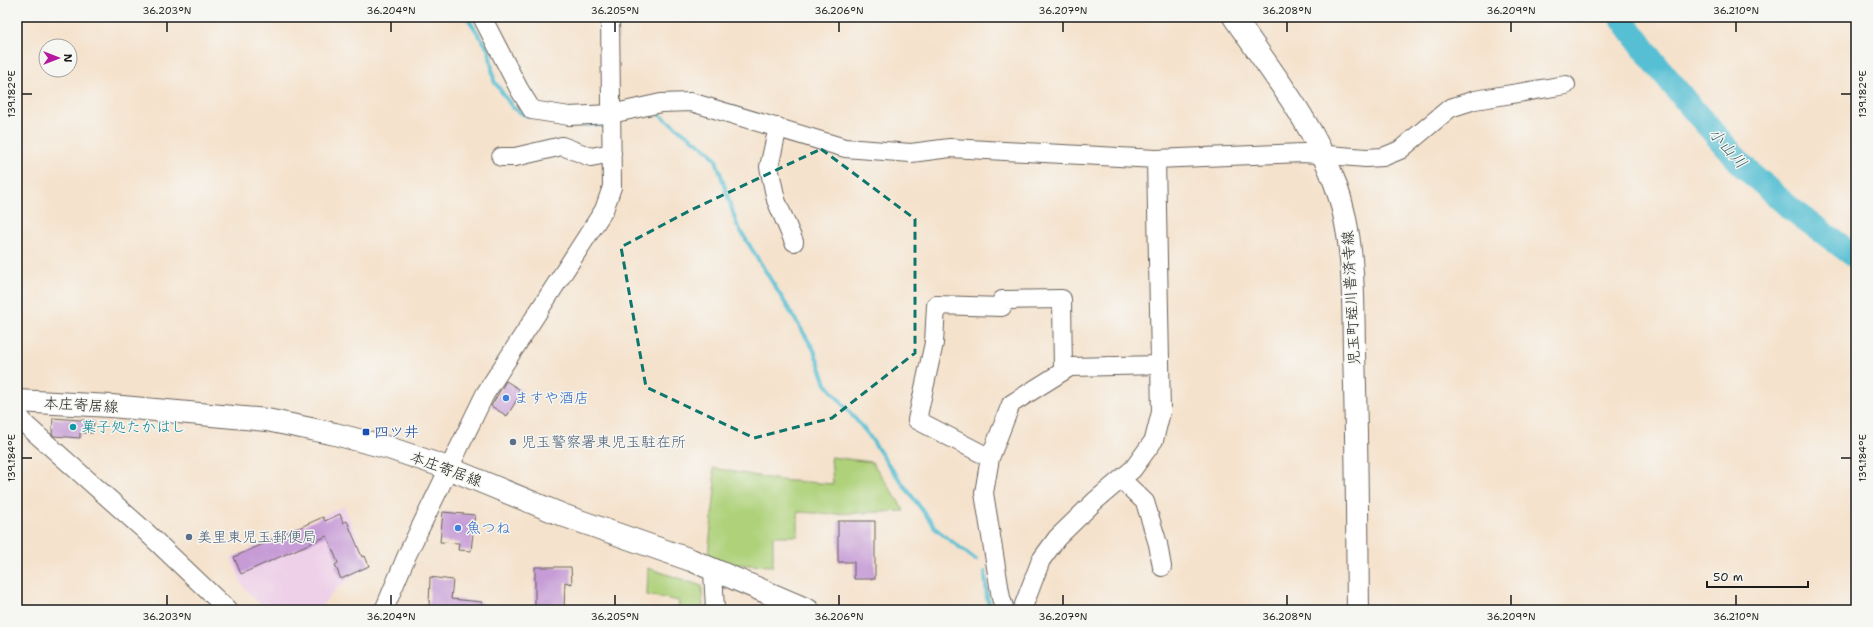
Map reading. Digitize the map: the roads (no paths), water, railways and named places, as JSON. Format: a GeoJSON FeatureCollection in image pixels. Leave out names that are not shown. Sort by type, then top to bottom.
{"type":"FeatureCollection","features":[{"type":"Feature","properties":{"kind":"main road","name":"児玉町蛭川普済寺線"},"geometry":{"type":"LineString","coordinates":[[1234,17],[1296,110],[1323,154],[1336,184],[1346,224],[1350,247],[1355,378],[1358,610]]}},
{"type":"Feature","properties":{"kind":"main road","name":"本庄寄居線"},"geometry":{"type":"LineString","coordinates":[[17,402],[111,406],[266,420],[342,436],[389,448],[448,468],[565,516],[691,560],[808,610]]}},
{"type":"Feature","properties":{"kind":"street"},"geometry":{"type":"LineString","coordinates":[[482,17],[519,89],[532,110],[569,116],[611,114],[660,103],[691,102],[845,148],[911,153],[950,148],[1156,159],[1323,154],[1366,158],[1383,157],[1400,150],[1450,108],[1475,100],[1566,85]]}},
{"type":"Feature","properties":{"kind":"street"},"geometry":{"type":"LineString","coordinates":[[384,610],[407,555],[485,394],[604,210],[612,187],[610,17]]}},
{"type":"Feature","properties":{"kind":"street"},"geometry":{"type":"LineString","coordinates":[[778,127],[769,167],[776,200],[794,242]]}},
{"type":"Feature","properties":{"kind":"street"},"geometry":{"type":"LineString","coordinates":[[501,156],[515,156],[562,146],[591,156],[612,153]]}},
{"type":"Feature","properties":{"kind":"street"},"geometry":{"type":"LineString","coordinates":[[1022,610],[1041,560],[1057,538],[1133,469],[1154,440],[1161,412],[1156,159]]}},
{"type":"Feature","properties":{"kind":"street"},"geometry":{"type":"LineString","coordinates":[[990,458],[917,420],[934,343],[936,305],[1002,307],[1002,300],[1062,299],[1064,371]]}},
{"type":"Feature","properties":{"kind":"street"},"geometry":{"type":"LineString","coordinates":[[1005,610],[1001,598],[984,493],[990,458],[1011,404],[1070,367],[1160,365]]}},
{"type":"Feature","properties":{"kind":"street"},"geometry":{"type":"LineString","coordinates":[[17,413],[26,425],[143,529],[228,610]]}},
{"type":"Feature","properties":{"kind":"street"},"geometry":{"type":"LineString","coordinates":[[1121,479],[1145,502],[1158,544],[1162,567]]}},
{"type":"Feature","properties":{"kind":"street"},"geometry":{"type":"LineString","coordinates":[[713,570],[715,610]]}},
{"type":"Feature","properties":{"kind":"waterway"},"geometry":{"type":"LineString","coordinates":[[467,17],[489,50],[494,81],[513,108],[528,116]]}},
{"type":"Feature","properties":{"kind":"waterway","name":"小山川"},"geometry":{"type":"LineString","coordinates":[[1621,17],[1652,59],[1690,106],[1744,167],[1790,208],[1856,257]]}},
{"type":"Feature","properties":{"kind":"waterway"},"geometry":{"type":"LineString","coordinates":[[653,113],[657,113],[709,151],[716,160],[737,225],[814,350],[826,384],[868,434],[888,464],[937,530],[976,560]]}},
{"type":"Feature","properties":{"kind":"waterway"},"geometry":{"type":"LineString","coordinates":[[577,124],[600,125]]}},
{"type":"Feature","properties":{"kind":"waterway"},"geometry":{"type":"LineString","coordinates":[[985,572],[987,598],[991,610]]}},
{"type":"Feature","properties":{"kind":"place","name":"ますや酒店"},"geometry":{"type":"Point","coordinates":[506,398]}},
{"type":"Feature","properties":{"kind":"place","name":"菓子処たかはし"},"geometry":{"type":"Point","coordinates":[73,427]}},
{"type":"Feature","properties":{"kind":"place","name":"四ツ井"},"geometry":{"type":"Point","coordinates":[366,432]}},
{"type":"Feature","properties":{"kind":"place","name":"児玉警察署東児玉駐在所"},"geometry":{"type":"Point","coordinates":[513,442]}},
{"type":"Feature","properties":{"kind":"place","name":"魚つね"},"geometry":{"type":"Point","coordinates":[458,528]}},
{"type":"Feature","properties":{"kind":"place","name":"美里東児玉郵便局"},"geometry":{"type":"Point","coordinates":[189,537]}}]}
